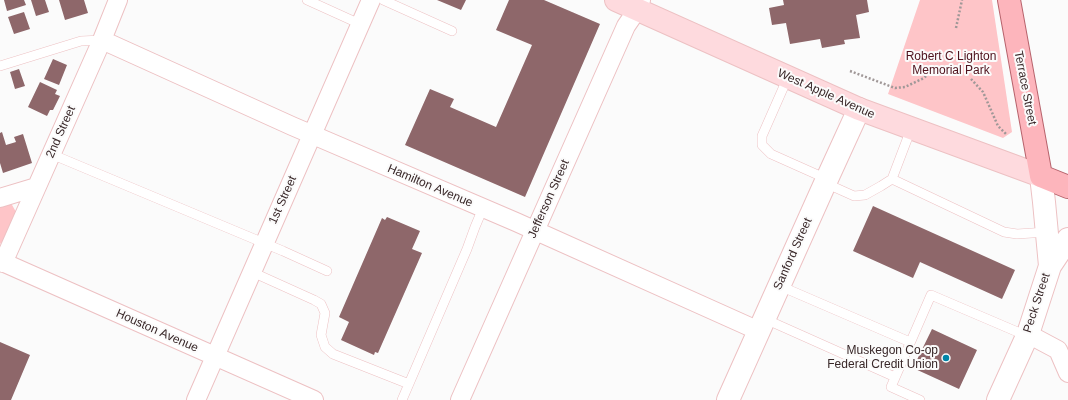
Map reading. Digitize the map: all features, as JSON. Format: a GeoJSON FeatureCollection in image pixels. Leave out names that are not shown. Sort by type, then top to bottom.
{"type":"FeatureCollection","features":[{"type":"Feature","properties":{"kind":"main road","name":"West Apple Avenue"},"geometry":{"type":"LineString","coordinates":[[616,0],[644,3],[788,77],[859,109],[1041,176]]}},
{"type":"Feature","properties":{"kind":"main road","name":"Terrace Street"},"geometry":{"type":"LineString","coordinates":[[1008,0],[1041,176]]}},
{"type":"Feature","properties":{"kind":"main road"},"geometry":{"type":"LineString","coordinates":[[1041,176],[1068,187]]}},
{"type":"Feature","properties":{"kind":"street","name":"2nd Street"},"geometry":{"type":"LineString","coordinates":[[2,262],[102,40],[118,0]]}},
{"type":"Feature","properties":{"kind":"street","name":"1st Street"},"geometry":{"type":"LineString","coordinates":[[196,400],[371,0]]}},
{"type":"Feature","properties":{"kind":"street","name":"Jefferson Street"},"geometry":{"type":"LineString","coordinates":[[460,400],[626,26],[644,3]]}},
{"type":"Feature","properties":{"kind":"street","name":"Hamilton Avenue"},"geometry":{"type":"LineString","coordinates":[[102,40],[312,135],[534,231],[762,325]]}},
{"type":"Feature","properties":{"kind":"street","name":"Sanford Street"},"geometry":{"type":"LineString","coordinates":[[728,400],[859,109]]}},
{"type":"Feature","properties":{"kind":"street","name":"Peck Street"},"geometry":{"type":"LineString","coordinates":[[998,400],[1027,335],[1050,266],[1041,176]]}},
{"type":"Feature","properties":{"kind":"street"},"geometry":{"type":"LineString","coordinates":[[0,198],[36,187]]}},
{"type":"Feature","properties":{"kind":"street"},"geometry":{"type":"LineString","coordinates":[[1050,266],[1068,239]]}},
{"type":"Feature","properties":{"kind":"street","name":"Houston Avenue"},"geometry":{"type":"LineString","coordinates":[[2,262],[314,400]]}},
{"type":"Feature","properties":{"kind":"street"},"geometry":{"type":"LineString","coordinates":[[1027,335],[1063,348],[1068,373]]}},
{"type":"Feature","properties":{"kind":"lane"},"geometry":{"type":"LineString","coordinates":[[307,0],[360,24]]}},
{"type":"Feature","properties":{"kind":"lane"},"geometry":{"type":"LineString","coordinates":[[382,0],[452,31]]}},
{"type":"Feature","properties":{"kind":"lane"},"geometry":{"type":"LineString","coordinates":[[0,66],[81,42],[102,40]]}},
{"type":"Feature","properties":{"kind":"lane"},"geometry":{"type":"LineString","coordinates":[[788,77],[762,136],[762,145],[771,154],[827,179],[834,187],[854,196],[865,195],[892,179],[911,129]]}},
{"type":"Feature","properties":{"kind":"lane"},"geometry":{"type":"LineString","coordinates":[[51,154],[327,271]]}},
{"type":"Feature","properties":{"kind":"lane"},"geometry":{"type":"LineString","coordinates":[[892,179],[1004,232],[1017,234],[1047,232]]}},
{"type":"Feature","properties":{"kind":"lane"},"geometry":{"type":"LineString","coordinates":[[402,400],[483,208]]}},
{"type":"Feature","properties":{"kind":"lane"},"geometry":{"type":"LineString","coordinates":[[252,272],[321,304],[325,313],[321,334],[325,347],[333,354],[409,384]]}},
{"type":"Feature","properties":{"kind":"lane"},"geometry":{"type":"LineString","coordinates":[[780,286],[910,342]]}},
{"type":"Feature","properties":{"kind":"lane"},"geometry":{"type":"LineString","coordinates":[[920,400],[891,387],[931,295],[1027,335]]}},
{"type":"Feature","properties":{"kind":"lane"},"geometry":{"type":"LineString","coordinates":[[762,325],[895,377]]}},
{"type":"Feature","properties":{"kind":"path"},"geometry":{"type":"LineString","coordinates":[[956,28],[962,0]]}},
{"type":"Feature","properties":{"kind":"path"},"geometry":{"type":"LineString","coordinates":[[850,70],[895,88],[904,87],[924,78],[930,72]]}},
{"type":"Feature","properties":{"kind":"path"},"geometry":{"type":"LineString","coordinates":[[971,79],[983,92],[998,126],[1006,134]]}},
{"type":"Feature","properties":{"kind":"green space","name":"Robert C Lighton Memorial Park"},"geometry":{"type":"Polygon","coordinates":[[[920,0],[992,0],[1012,132],[1003,138],[888,94],[920,0]]]}},
{"type":"Feature","properties":{"kind":"green space"},"geometry":{"type":"Polygon","coordinates":[[[11,203],[16,212],[7,236],[0,244],[0,206],[11,203]]]}},
{"type":"Feature","properties":{"kind":"building"},"geometry":{"type":"Polygon","coordinates":[[[4,0],[24,0],[26,5],[7,11],[4,0]]]}},
{"type":"Feature","properties":{"kind":"building"},"geometry":{"type":"Polygon","coordinates":[[[31,0],[45,0],[49,12],[36,16],[31,0]]]}},
{"type":"Feature","properties":{"kind":"building"},"geometry":{"type":"Polygon","coordinates":[[[59,0],[84,0],[88,13],[65,20],[59,0]]]}},
{"type":"Feature","properties":{"kind":"building"},"geometry":{"type":"Polygon","coordinates":[[[437,0],[466,0],[461,10],[437,0]]]}},
{"type":"Feature","properties":{"kind":"building"},"geometry":{"type":"Polygon","coordinates":[[[509,0],[544,0],[600,24],[525,197],[405,145],[430,89],[454,99],[450,107],[496,127],[532,45],[496,30],[509,0]]]}},
{"type":"Feature","properties":{"kind":"building"},"geometry":{"type":"Polygon","coordinates":[[[783,0],[867,0],[869,12],[856,15],[860,38],[844,40],[845,44],[822,48],[820,39],[790,44],[786,23],[772,25],[769,8],[784,5],[783,0]]]}},
{"type":"Feature","properties":{"kind":"building"},"geometry":{"type":"Polygon","coordinates":[[[24,12],[30,29],[14,34],[8,17],[24,12]]]}},
{"type":"Feature","properties":{"kind":"building"},"geometry":{"type":"Polygon","coordinates":[[[53,59],[67,65],[59,85],[44,79],[53,59]]]}},
{"type":"Feature","properties":{"kind":"building"},"geometry":{"type":"Polygon","coordinates":[[[19,69],[25,86],[15,89],[10,72],[19,69]]]}},
{"type":"Feature","properties":{"kind":"building"},"geometry":{"type":"Polygon","coordinates":[[[40,82],[57,90],[55,94],[60,96],[53,110],[50,110],[47,116],[28,107],[40,82]]]}},
{"type":"Feature","properties":{"kind":"building"},"geometry":{"type":"Polygon","coordinates":[[[2,132],[6,145],[16,142],[14,137],[23,134],[32,163],[3,173],[0,163],[0,133],[2,132]]]}},
{"type":"Feature","properties":{"kind":"building"},"geometry":{"type":"Polygon","coordinates":[[[873,206],[1015,270],[1002,299],[920,262],[913,278],[853,251],[873,206]]]}},
{"type":"Feature","properties":{"kind":"building"},"geometry":{"type":"Polygon","coordinates":[[[387,217],[420,231],[412,249],[422,253],[378,353],[375,352],[374,355],[341,340],[349,322],[339,317],[382,218],[385,220],[387,217]]]}},
{"type":"Feature","properties":{"kind":"building"},"geometry":{"type":"Polygon","coordinates":[[[932,329],[977,350],[959,389],[913,368],[932,329]]]}},
{"type":"Feature","properties":{"kind":"building"},"geometry":{"type":"Polygon","coordinates":[[[0,342],[30,355],[11,400],[0,400],[0,342]]]}},
{"type":"Feature","properties":{"kind":"place","name":"Muskegon Co-op Federal Credit Union"},"geometry":{"type":"Point","coordinates":[946,358]}}]}
